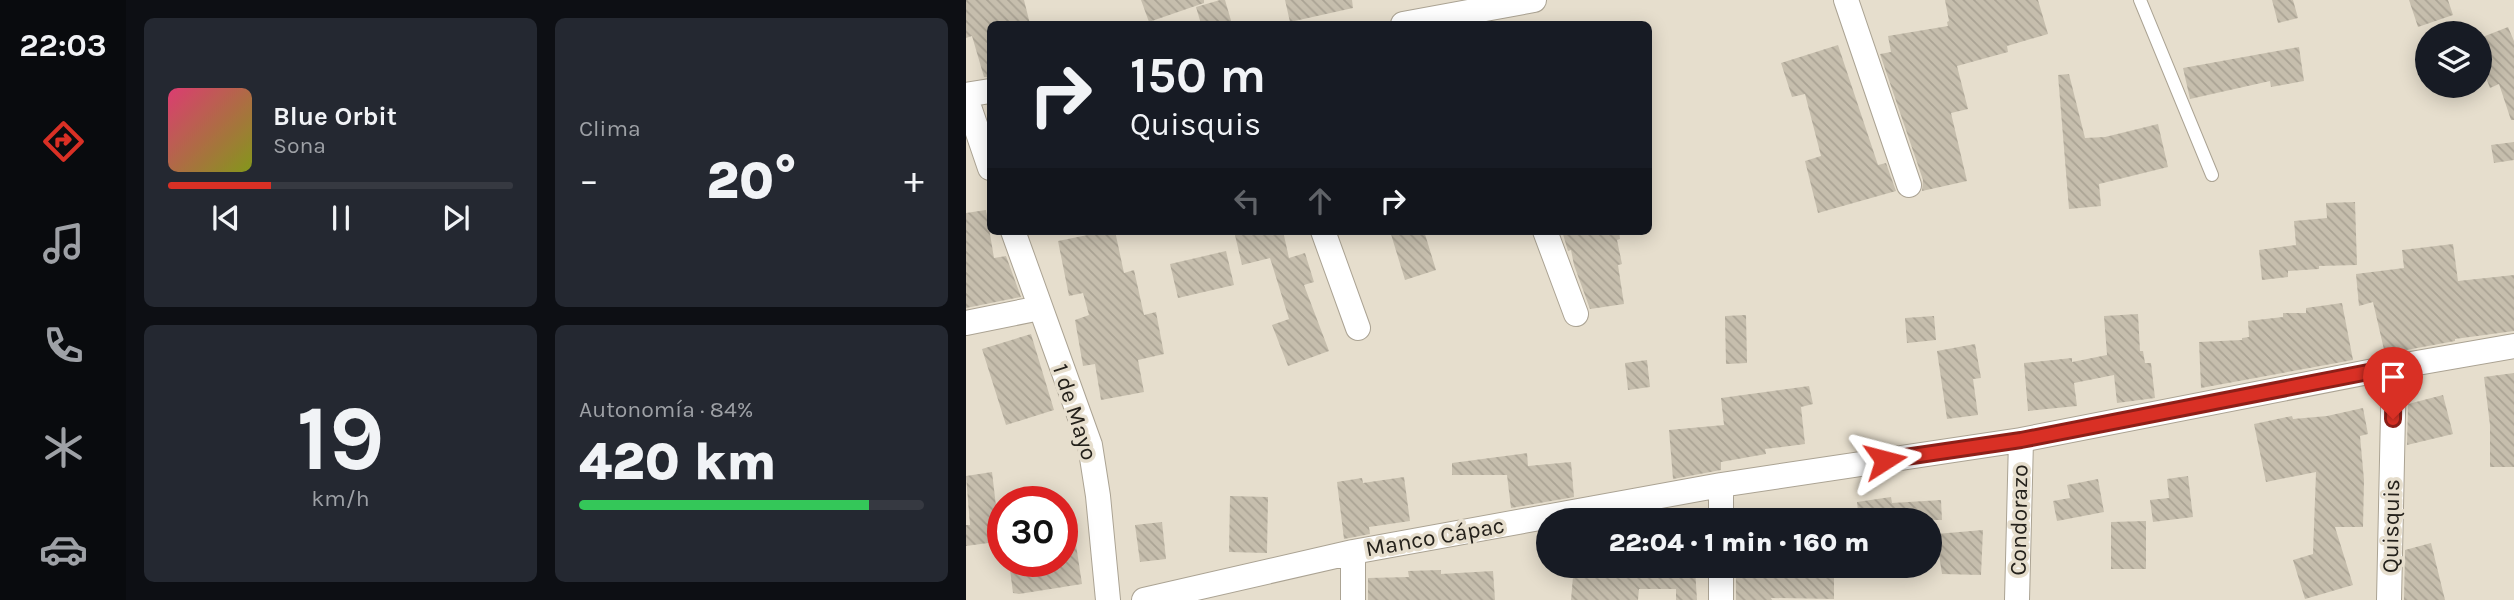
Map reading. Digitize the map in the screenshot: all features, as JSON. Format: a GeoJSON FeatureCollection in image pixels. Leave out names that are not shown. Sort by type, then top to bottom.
{"type":"FeatureCollection","features":[{"type":"Feature","properties":{"kind":"street"},"geometry":{"type":"LineString","coordinates":[[1441,21],[1466,19],[1534,0]]}},
{"type":"Feature","properties":{"kind":"street"},"geometry":{"type":"LineString","coordinates":[[1846,0],[1909,185]]}},
{"type":"Feature","properties":{"kind":"street"},"geometry":{"type":"LineString","coordinates":[[987,92],[966,96],[987,159]]}},
{"type":"Feature","properties":{"kind":"street","name":"1 de Mayo"},"geometry":{"type":"LineString","coordinates":[[1014,235],[1090,445],[1108,600]]}},
{"type":"Feature","properties":{"kind":"street"},"geometry":{"type":"LineString","coordinates":[[1324,235],[1358,328]]}},
{"type":"Feature","properties":{"kind":"street"},"geometry":{"type":"LineString","coordinates":[[1546,235],[1576,314]]}},
{"type":"Feature","properties":{"kind":"street"},"geometry":{"type":"LineString","coordinates":[[966,323],[1040,309]]}},
{"type":"Feature","properties":{"kind":"street","name":"Manco Cápac"},"geometry":{"type":"LineString","coordinates":[[1144,600],[1353,552],[1721,485],[2021,440],[2514,346]]}},
{"type":"Feature","properties":{"kind":"street","name":"Quisquis"},"geometry":{"type":"LineString","coordinates":[[2389,600],[2394,367]]}},
{"type":"Feature","properties":{"kind":"street","name":"Condorazo"},"geometry":{"type":"LineString","coordinates":[[2017,600],[2021,440]]}},
{"type":"Feature","properties":{"kind":"street"},"geometry":{"type":"LineString","coordinates":[[1721,485],[1721,508]]}},
{"type":"Feature","properties":{"kind":"street"},"geometry":{"type":"LineString","coordinates":[[1353,552],[1353,600]]}},
{"type":"Feature","properties":{"kind":"street"},"geometry":{"type":"LineString","coordinates":[[1721,578],[1721,600]]}},
{"type":"Feature","properties":{"kind":"lane"},"geometry":{"type":"LineString","coordinates":[[2140,0],[2212,175]]}},
{"type":"Feature","properties":{"kind":"building"},"geometry":{"type":"Polygon","coordinates":[[[966,0],[1024,0],[1029,21],[987,21],[987,77],[984,77],[972,36],[966,38],[966,0]]]}},
{"type":"Feature","properties":{"kind":"building"},"geometry":{"type":"Polygon","coordinates":[[[1141,0],[1204,0],[1204,3],[1149,21],[1141,0]]]}},
{"type":"Feature","properties":{"kind":"building"},"geometry":{"type":"Polygon","coordinates":[[[1225,0],[1231,21],[1200,21],[1196,7],[1225,0]]]}},
{"type":"Feature","properties":{"kind":"building"},"geometry":{"type":"Polygon","coordinates":[[[1285,0],[1352,0],[1353,8],[1290,21],[1285,0]]]}},
{"type":"Feature","properties":{"kind":"building"},"geometry":{"type":"Polygon","coordinates":[[[1945,0],[2038,0],[2048,34],[2007,46],[2008,52],[1957,66],[1968,109],[1951,113],[1967,181],[1922,191],[1923,180],[1880,54],[1891,52],[1888,36],[1948,26],[1945,0]]]}},
{"type":"Feature","properties":{"kind":"building"},"geometry":{"type":"Polygon","coordinates":[[[2272,0],[2293,0],[2298,18],[2278,23],[2272,0]]]}},
{"type":"Feature","properties":{"kind":"building"},"geometry":{"type":"Polygon","coordinates":[[[2409,0],[2448,0],[2453,15],[2436,21],[2416,21],[2409,0]]]}},
{"type":"Feature","properties":{"kind":"building"},"geometry":{"type":"Polygon","coordinates":[[[2508,27],[2514,41],[2514,120],[2511,120],[2499,84],[2492,87],[2492,33],[2508,27]]]}},
{"type":"Feature","properties":{"kind":"building"},"geometry":{"type":"Polygon","coordinates":[[[1838,45],[1878,165],[1886,163],[1896,191],[1818,213],[1805,161],[1821,156],[1805,94],[1792,97],[1781,63],[1838,45]]]}},
{"type":"Feature","properties":{"kind":"building"},"geometry":{"type":"Polygon","coordinates":[[[2299,47],[2304,81],[2271,87],[2270,81],[2190,99],[2183,68],[2299,47]]]}},
{"type":"Feature","properties":{"kind":"building"},"geometry":{"type":"Polygon","coordinates":[[[2069,74],[2085,138],[2105,137],[2158,124],[2168,167],[2099,184],[2101,206],[2069,209],[2058,75],[2069,74]]]}},
{"type":"Feature","properties":{"kind":"building"},"geometry":{"type":"Polygon","coordinates":[[[2514,142],[2514,160],[2494,163],[2491,145],[2514,142]]]}},
{"type":"Feature","properties":{"kind":"building"},"geometry":{"type":"Polygon","coordinates":[[[2355,202],[2357,265],[2319,266],[2319,269],[2288,271],[2288,277],[2262,280],[2259,250],[2296,245],[2294,221],[2327,218],[2326,203],[2355,202]]]}},
{"type":"Feature","properties":{"kind":"building"},"geometry":{"type":"Polygon","coordinates":[[[986,210],[987,235],[990,235],[994,258],[1006,256],[1021,297],[966,308],[966,213],[986,210]]]}},
{"type":"Feature","properties":{"kind":"building"},"geometry":{"type":"Polygon","coordinates":[[[1087,235],[1116,235],[1124,273],[1134,270],[1144,315],[1156,312],[1164,354],[1138,360],[1144,392],[1101,400],[1095,364],[1083,366],[1075,320],[1089,315],[1083,293],[1069,296],[1058,241],[1087,235]]]}},
{"type":"Feature","properties":{"kind":"building"},"geometry":{"type":"Polygon","coordinates":[[[1235,235],[1284,235],[1289,258],[1305,253],[1314,282],[1304,285],[1329,351],[1288,366],[1272,325],[1289,319],[1270,258],[1242,265],[1235,235]]]}},
{"type":"Feature","properties":{"kind":"building"},"geometry":{"type":"Polygon","coordinates":[[[1391,235],[1425,235],[1436,270],[1405,280],[1391,235]]]}},
{"type":"Feature","properties":{"kind":"building"},"geometry":{"type":"Polygon","coordinates":[[[1563,235],[1620,235],[1620,239],[1617,240],[1622,264],[1618,265],[1624,304],[1590,309],[1571,250],[1568,251],[1563,235]]]}},
{"type":"Feature","properties":{"kind":"building"},"geometry":{"type":"Polygon","coordinates":[[[2453,244],[2458,281],[2514,275],[2514,331],[2455,339],[2385,354],[2373,302],[2359,306],[2356,274],[2404,268],[2402,250],[2453,244]]]}},
{"type":"Feature","properties":{"kind":"building"},"geometry":{"type":"Polygon","coordinates":[[[1226,251],[1234,285],[1178,298],[1170,264],[1226,251]]]}},
{"type":"Feature","properties":{"kind":"building"},"geometry":{"type":"Polygon","coordinates":[[[2342,303],[2353,360],[2201,388],[2199,342],[2242,340],[2249,337],[2248,321],[2283,317],[2283,313],[2306,313],[2306,308],[2342,303]]]}},
{"type":"Feature","properties":{"kind":"building"},"geometry":{"type":"Polygon","coordinates":[[[2138,314],[2140,351],[2143,351],[2145,363],[2151,363],[2155,398],[2117,403],[2114,375],[2074,383],[2077,406],[2028,411],[2024,363],[2072,358],[2072,362],[2107,355],[2104,316],[2138,314]]]}},
{"type":"Feature","properties":{"kind":"building"},"geometry":{"type":"Polygon","coordinates":[[[1746,315],[1747,363],[1726,364],[1725,316],[1746,315]]]}},
{"type":"Feature","properties":{"kind":"building"},"geometry":{"type":"Polygon","coordinates":[[[1934,316],[1936,340],[1907,343],[1905,318],[1934,316]]]}},
{"type":"Feature","properties":{"kind":"building"},"geometry":{"type":"Polygon","coordinates":[[[1031,334],[1054,410],[1006,425],[982,349],[1031,334]]]}},
{"type":"Feature","properties":{"kind":"building"},"geometry":{"type":"Polygon","coordinates":[[[1975,344],[1981,378],[1973,379],[1978,415],[1947,419],[1937,351],[1975,344]]]}},
{"type":"Feature","properties":{"kind":"building"},"geometry":{"type":"Polygon","coordinates":[[[1647,360],[1650,387],[1628,390],[1625,363],[1647,360]]]}},
{"type":"Feature","properties":{"kind":"building"},"geometry":{"type":"Polygon","coordinates":[[[2514,373],[2514,467],[2490,467],[2490,425],[2484,377],[2514,373]]]}},
{"type":"Feature","properties":{"kind":"building"},"geometry":{"type":"Polygon","coordinates":[[[1809,386],[1813,404],[1801,407],[1805,444],[1765,449],[1766,454],[1721,462],[1721,470],[1673,479],[1669,430],[1724,425],[1721,398],[1809,386]]]}},
{"type":"Feature","properties":{"kind":"building"},"geometry":{"type":"Polygon","coordinates":[[[2443,395],[2453,434],[2407,445],[2408,404],[2443,395]]]}},
{"type":"Feature","properties":{"kind":"building"},"geometry":{"type":"Polygon","coordinates":[[[2363,408],[2368,434],[2360,436],[2364,480],[2363,527],[2335,527],[2353,585],[2305,599],[2293,560],[2313,554],[2316,472],[2266,482],[2254,424],[2292,416],[2293,419],[2327,416],[2363,408]]]}},
{"type":"Feature","properties":{"kind":"building"},"geometry":{"type":"Polygon","coordinates":[[[1527,453],[1528,466],[1571,462],[1574,497],[1511,508],[1507,475],[1452,475],[1452,463],[1527,453]]]}},
{"type":"Feature","properties":{"kind":"building"},"geometry":{"type":"Polygon","coordinates":[[[992,472],[994,486],[987,486],[987,543],[966,546],[966,525],[970,525],[966,476],[992,472]]]}},
{"type":"Feature","properties":{"kind":"building"},"geometry":{"type":"Polygon","coordinates":[[[2188,476],[2193,517],[2153,522],[2150,500],[2169,498],[2167,479],[2188,476]]]}},
{"type":"Feature","properties":{"kind":"building"},"geometry":{"type":"Polygon","coordinates":[[[1404,477],[1410,521],[1369,527],[1370,534],[1344,539],[1337,482],[1362,478],[1363,483],[1404,477]]]}},
{"type":"Feature","properties":{"kind":"building"},"geometry":{"type":"Polygon","coordinates":[[[2098,479],[2104,512],[2057,521],[2053,501],[2070,498],[2067,485],[2098,479]]]}},
{"type":"Feature","properties":{"kind":"building"},"geometry":{"type":"Polygon","coordinates":[[[1230,496],[1268,497],[1267,553],[1229,552],[1230,496]]]}},
{"type":"Feature","properties":{"kind":"building"},"geometry":{"type":"Polygon","coordinates":[[[1891,497],[1892,503],[1941,500],[1941,508],[1858,508],[1857,502],[1891,497]]]}},
{"type":"Feature","properties":{"kind":"building"},"geometry":{"type":"Polygon","coordinates":[[[2146,521],[2146,569],[2111,569],[2111,522],[2146,521]]]}},
{"type":"Feature","properties":{"kind":"building"},"geometry":{"type":"Polygon","coordinates":[[[1162,522],[1166,559],[1140,562],[1135,525],[1162,522]]]}},
{"type":"Feature","properties":{"kind":"building"},"geometry":{"type":"Polygon","coordinates":[[[1983,530],[1981,575],[1942,574],[1942,533],[1983,530]]]}},
{"type":"Feature","properties":{"kind":"building"},"geometry":{"type":"Polygon","coordinates":[[[2431,543],[2445,600],[2404,600],[2405,550],[2431,543]]]}},
{"type":"Feature","properties":{"kind":"building"},"geometry":{"type":"Polygon","coordinates":[[[1078,558],[1082,584],[1013,593],[1011,577],[1078,577],[1078,558]]]}},
{"type":"Feature","properties":{"kind":"building"},"geometry":{"type":"Polygon","coordinates":[[[1441,570],[1441,574],[1493,571],[1495,600],[1368,600],[1368,578],[1409,577],[1408,571],[1441,570]]]}},
{"type":"Feature","properties":{"kind":"building"},"geometry":{"type":"Polygon","coordinates":[[[1573,578],[1696,578],[1697,600],[1676,600],[1676,589],[1639,589],[1638,600],[1571,600],[1573,578]]]}},
{"type":"Feature","properties":{"kind":"building"},"geometry":{"type":"Polygon","coordinates":[[[1736,578],[1834,578],[1834,599],[1736,600],[1736,578]]]}},
{"type":"Feature","properties":{"kind":"route"},"geometry":{"type":"LineString","coordinates":[[1885,460],[2021,440],[2394,367],[2393,419]]}}]}
